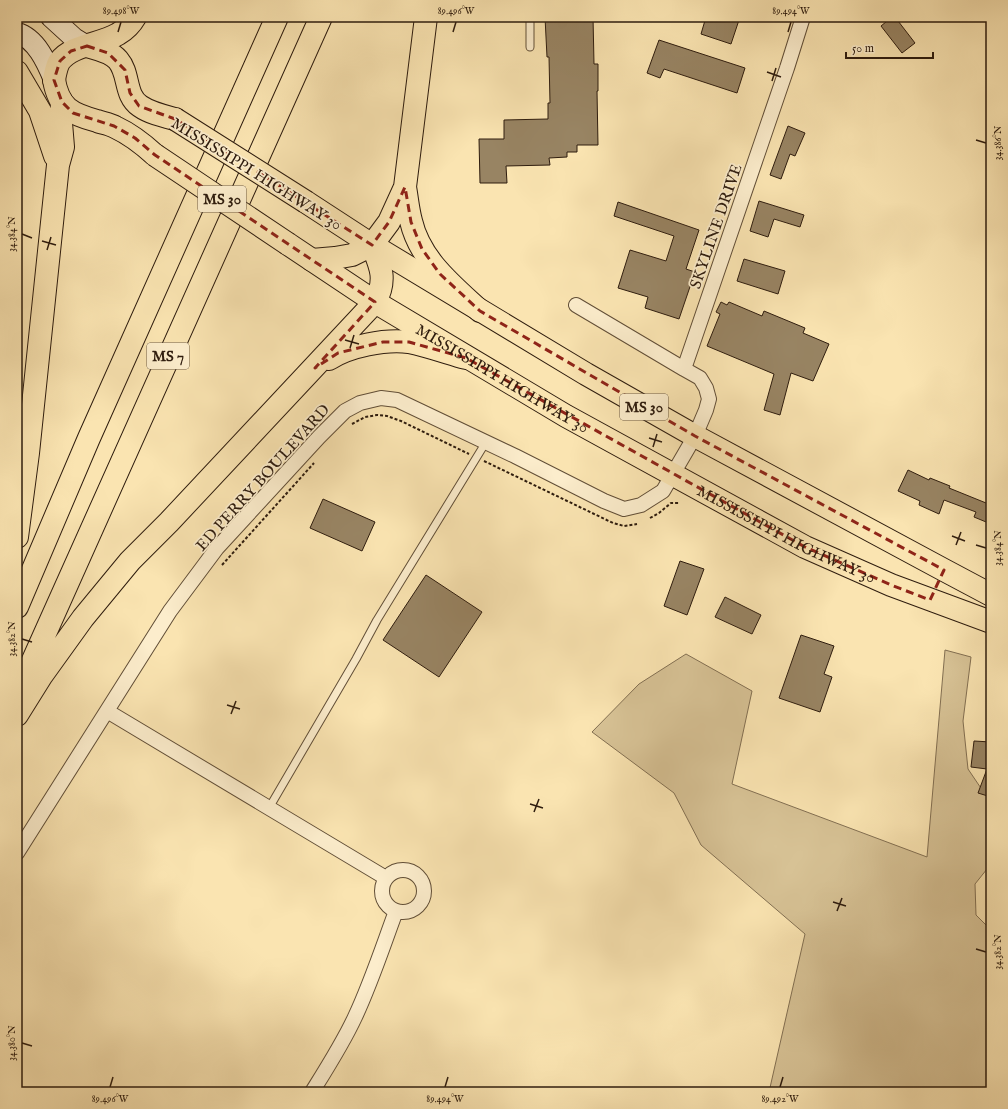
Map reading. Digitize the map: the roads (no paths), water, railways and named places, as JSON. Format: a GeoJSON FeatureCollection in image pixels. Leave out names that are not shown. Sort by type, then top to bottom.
{"type":"FeatureCollection","features":[{"type":"Feature","properties":{"kind":"main road"},"geometry":{"type":"LineString","coordinates":[[51,17],[80,42]]}},
{"type":"Feature","properties":{"kind":"main road"},"geometry":{"type":"LineString","coordinates":[[54,80],[56,68],[60,60],[72,51],[80,42],[113,25],[123,17]]}},
{"type":"Feature","properties":{"kind":"main road"},"geometry":{"type":"LineString","coordinates":[[80,42],[117,35],[131,24],[135,17]]}},
{"type":"Feature","properties":{"kind":"main road","name":"MS 7"},"geometry":{"type":"LineString","coordinates":[[17,607],[92,431],[277,17]]}},
{"type":"Feature","properties":{"kind":"main road","name":"MS 7"},"geometry":{"type":"LineString","coordinates":[[17,696],[321,17]]}},
{"type":"Feature","properties":{"kind":"main road"},"geometry":{"type":"LineString","coordinates":[[426,17],[405,187],[411,222],[422,249],[440,274],[480,311]]}},
{"type":"Feature","properties":{"kind":"main road"},"geometry":{"type":"LineString","coordinates":[[17,33],[24,35],[32,42],[47,63],[54,80]]}},
{"type":"Feature","properties":{"kind":"main road","name":"MISSISSIPPI HIGHWAY 30"},"geometry":{"type":"LineString","coordinates":[[80,42],[108,53],[117,59],[125,70],[130,93],[139,106],[157,114],[175,119],[372,245],[586,374],[695,436],[991,595]]}},
{"type":"Feature","properties":{"kind":"main road"},"geometry":{"type":"LineString","coordinates":[[17,72],[40,111],[58,165]]}},
{"type":"Feature","properties":{"kind":"main road","name":"MISSISSIPPI HIGHWAY 30"},"geometry":{"type":"LineString","coordinates":[[54,80],[56,92],[62,102],[72,113],[114,126],[135,138],[155,155],[375,302],[466,358],[566,416],[805,547],[891,585],[991,622]]}},
{"type":"Feature","properties":{"kind":"main road"},"geometry":{"type":"LineString","coordinates":[[17,537],[28,453],[58,165],[63,147],[61,123],[62,102]]}},
{"type":"Feature","properties":{"kind":"main road"},"geometry":{"type":"LineString","coordinates":[[312,260],[352,255],[372,245],[389,222],[405,187]]}},
{"type":"Feature","properties":{"kind":"main road"},"geometry":{"type":"LineString","coordinates":[[17,715],[42,675],[83,618],[130,561],[315,368],[375,302],[380,293],[383,281],[381,267],[372,245]]}},
{"type":"Feature","properties":{"kind":"main road"},"geometry":{"type":"LineString","coordinates":[[315,368],[338,353],[360,346],[383,342],[409,342],[466,358]]}},
{"type":"Feature","properties":{"kind":"main road"},"geometry":{"type":"LineString","coordinates":[[930,600],[944,570]]}},
{"type":"Feature","properties":{"kind":"street","name":"SKYLINE DRIVE"},"geometry":{"type":"LineString","coordinates":[[684,368],[782,84],[803,17]]}},
{"type":"Feature","properties":{"kind":"street"},"geometry":{"type":"LineString","coordinates":[[576,305],[700,378],[706,388],[709,399],[695,436]]}},
{"type":"Feature","properties":{"kind":"street","name":"ED PERRY BOULEVARD"},"geometry":{"type":"LineString","coordinates":[[19,858],[107,711],[170,611],[217,548],[318,438],[345,411],[360,403],[381,398],[397,400],[486,442],[604,501],[624,509],[641,505],[663,491],[695,436]]}},
{"type":"Feature","properties":{"kind":"street"},"geometry":{"type":"LineString","coordinates":[[107,711],[386,878]]}},
{"type":"Feature","properties":{"kind":"street"},"geometry":{"type":"LineString","coordinates":[[398,870],[413,872],[422,882],[424,890],[423,897],[415,908],[409,911],[396,911],[385,903],[382,897],[383,884],[391,873],[398,870]]}},
{"type":"Feature","properties":{"kind":"street"},"geometry":{"type":"LineString","coordinates":[[312,1092],[355,1018],[396,911]]}},
{"type":"Feature","properties":{"kind":"lane"},"geometry":{"type":"LineString","coordinates":[[530,17],[530,47]]}},
{"type":"Feature","properties":{"kind":"lane"},"geometry":{"type":"LineString","coordinates":[[269,808],[378,620],[486,442]]}}]}
